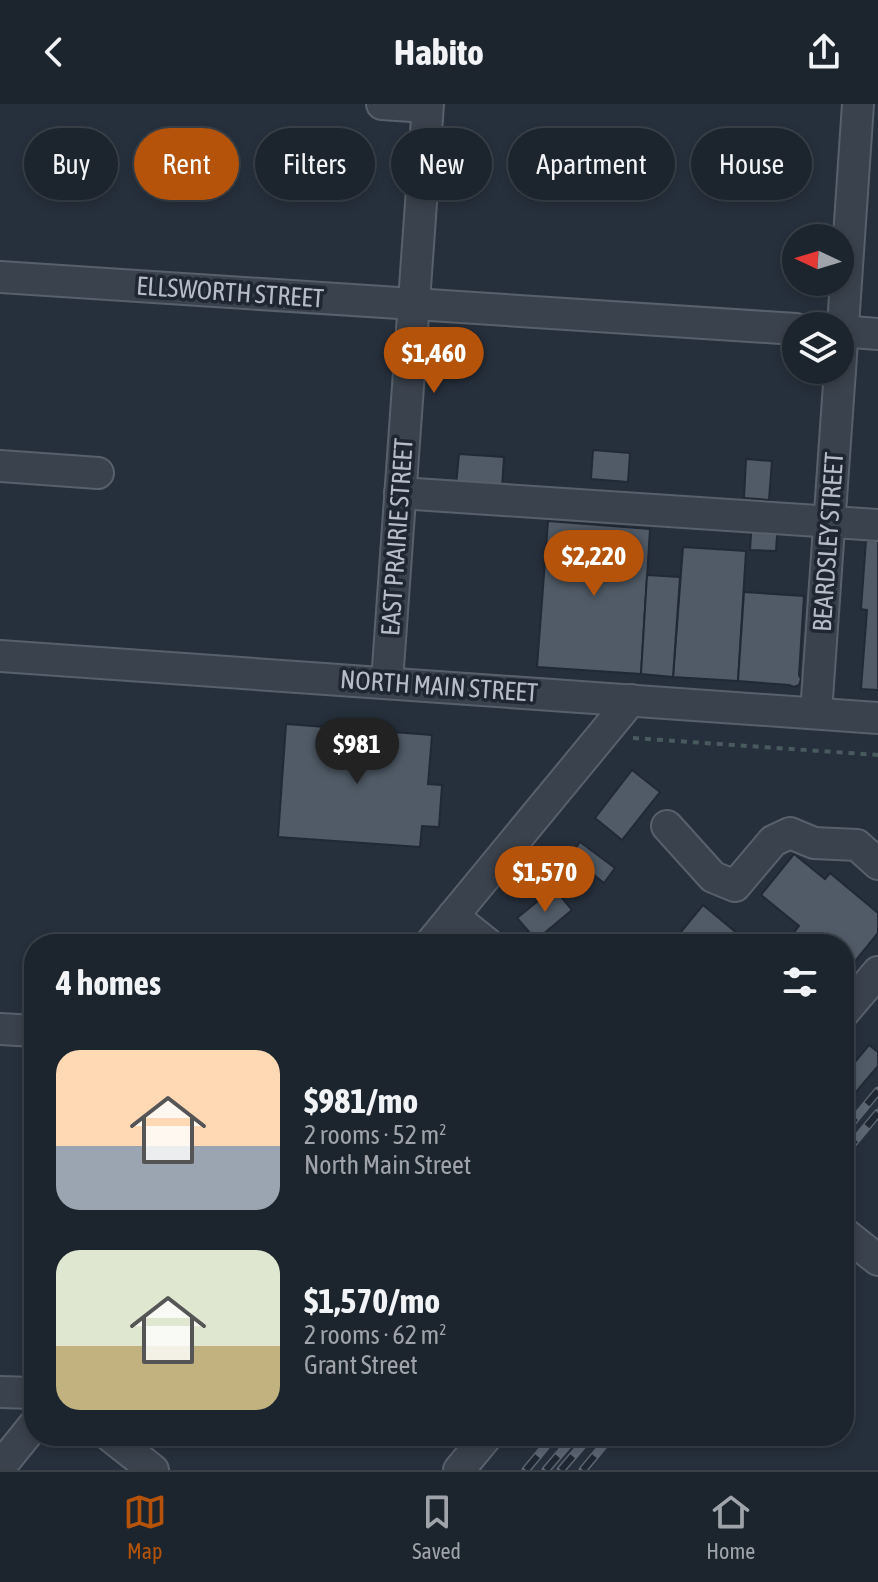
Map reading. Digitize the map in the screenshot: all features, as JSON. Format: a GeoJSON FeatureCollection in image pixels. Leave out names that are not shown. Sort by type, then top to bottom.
{"type":"FeatureCollection","features":[{"type":"Feature","properties":{"kind":"street"},"geometry":{"type":"LineString","coordinates":[[382,104],[428,106]]}},
{"type":"Feature","properties":{"kind":"street","name":"BEARDSLEY STREET"},"geometry":{"type":"LineString","coordinates":[[842,312],[858,104]]}},
{"type":"Feature","properties":{"kind":"street","name":"EAST PRAIRIE STREET"},"geometry":{"type":"LineString","coordinates":[[387,682],[428,106]]}},
{"type":"Feature","properties":{"kind":"street","name":"ELLSWORTH STREET"},"geometry":{"type":"LineString","coordinates":[[0,277],[782,328]]}},
{"type":"Feature","properties":{"kind":"street"},"geometry":{"type":"LineString","coordinates":[[854,333],[878,334]]}},
{"type":"Feature","properties":{"kind":"street","name":"BEARDSLEY STREET"},"geometry":{"type":"LineString","coordinates":[[816,713],[839,384]]}},
{"type":"Feature","properties":{"kind":"street"},"geometry":{"type":"LineString","coordinates":[[0,466],[98,473]]}},
{"type":"Feature","properties":{"kind":"street"},"geometry":{"type":"LineString","coordinates":[[400,493],[878,525]]}},
{"type":"Feature","properties":{"kind":"street","name":"NORTH MAIN STREET"},"geometry":{"type":"LineString","coordinates":[[0,656],[878,718]]}},
{"type":"Feature","properties":{"kind":"street"},"geometry":{"type":"LineString","coordinates":[[438,934],[631,700]]}},
{"type":"Feature","properties":{"kind":"street"},"geometry":{"type":"LineString","coordinates":[[667,826],[713,877],[735,886],[773,841],[790,833],[814,843],[857,845],[878,864]]}},
{"type":"Feature","properties":{"kind":"street"},"geometry":{"type":"LineString","coordinates":[[453,916],[476,934]]}},
{"type":"Feature","properties":{"kind":"street"},"geometry":{"type":"LineString","coordinates":[[854,1000],[878,972]]}},
{"type":"Feature","properties":{"kind":"street"},"geometry":{"type":"LineString","coordinates":[[0,1029],[24,1030]]}},
{"type":"Feature","properties":{"kind":"street"},"geometry":{"type":"LineString","coordinates":[[854,1241],[878,1259]]}},
{"type":"Feature","properties":{"kind":"street"},"geometry":{"type":"LineString","coordinates":[[0,1392],[24,1393]]}},
{"type":"Feature","properties":{"kind":"street"},"geometry":{"type":"LineString","coordinates":[[0,1467],[24,1437]]}},
{"type":"Feature","properties":{"kind":"street"},"geometry":{"type":"LineString","coordinates":[[123,1446],[153,1470]]}},
{"type":"Feature","properties":{"kind":"street"},"geometry":{"type":"LineString","coordinates":[[459,1470],[479,1446]]}},
{"type":"Feature","properties":{"kind":"path"},"geometry":{"type":"LineString","coordinates":[[622,738],[878,755]]}},
{"type":"Feature","properties":{"kind":"building"},"geometry":{"type":"Polygon","coordinates":[[[593,450],[630,453],[628,482],[591,479],[593,450]]]}},
{"type":"Feature","properties":{"kind":"building"},"geometry":{"type":"Polygon","coordinates":[[[459,454],[504,457],[502,489],[456,486],[459,454]]]}},
{"type":"Feature","properties":{"kind":"building"},"geometry":{"type":"Polygon","coordinates":[[[746,459],[772,461],[769,500],[744,498],[746,459]]]}},
{"type":"Feature","properties":{"kind":"building"},"geometry":{"type":"Polygon","coordinates":[[[752,519],[778,521],[776,551],[750,550],[752,519]]]}},
{"type":"Feature","properties":{"kind":"building"},"geometry":{"type":"Polygon","coordinates":[[[548,521],[650,529],[641,674],[537,667],[548,521]]]}},
{"type":"Feature","properties":{"kind":"building"},"geometry":{"type":"Polygon","coordinates":[[[866,540],[878,541],[878,690],[861,689],[867,610],[861,609],[866,540]]]}},
{"type":"Feature","properties":{"kind":"building"},"geometry":{"type":"Polygon","coordinates":[[[683,547],[746,551],[738,681],[673,677],[683,547]]]}},
{"type":"Feature","properties":{"kind":"building"},"geometry":{"type":"Polygon","coordinates":[[[647,575],[680,577],[673,677],[641,674],[647,575]]]}},
{"type":"Feature","properties":{"kind":"building"},"geometry":{"type":"Polygon","coordinates":[[[744,592],[804,596],[799,685],[738,681],[744,592]]]}},
{"type":"Feature","properties":{"kind":"building"},"geometry":{"type":"Polygon","coordinates":[[[286,724],[432,735],[428,784],[442,785],[439,827],[422,826],[420,847],[278,837],[286,724]]]}},
{"type":"Feature","properties":{"kind":"building"},"geometry":{"type":"Polygon","coordinates":[[[632,770],[660,792],[622,840],[595,818],[632,770]]]}},
{"type":"Feature","properties":{"kind":"building"},"geometry":{"type":"Polygon","coordinates":[[[580,842],[615,868],[604,883],[570,856],[580,842]]]}},
{"type":"Feature","properties":{"kind":"building"},"geometry":{"type":"Polygon","coordinates":[[[794,854],[825,879],[830,873],[878,913],[878,933],[854,963],[854,934],[793,934],[799,926],[761,895],[794,854]]]}},
{"type":"Feature","properties":{"kind":"building"},"geometry":{"type":"Polygon","coordinates":[[[554,888],[572,910],[543,934],[531,934],[517,918],[554,888]]]}},
{"type":"Feature","properties":{"kind":"building"},"geometry":{"type":"Polygon","coordinates":[[[703,905],[738,934],[679,934],[703,905]]]}},
{"type":"Feature","properties":{"kind":"building"},"geometry":{"type":"Polygon","coordinates":[[[869,1045],[878,1052],[878,1066],[854,1094],[854,1063],[869,1045]]]}},
{"type":"Feature","properties":{"kind":"railway"},"geometry":{"type":"LineString","coordinates":[[854,1120],[878,1091]]}},
{"type":"Feature","properties":{"kind":"railway"},"geometry":{"type":"LineString","coordinates":[[854,1142],[878,1113]]}},
{"type":"Feature","properties":{"kind":"railway"},"geometry":{"type":"LineString","coordinates":[[526,1470],[546,1446]]}},
{"type":"Feature","properties":{"kind":"railway"},"geometry":{"type":"LineString","coordinates":[[546,1470],[566,1446]]}},
{"type":"Feature","properties":{"kind":"railway"},"geometry":{"type":"LineString","coordinates":[[561,1470],[581,1446]]}},
{"type":"Feature","properties":{"kind":"railway"},"geometry":{"type":"LineString","coordinates":[[583,1470],[603,1446]]}}]}
